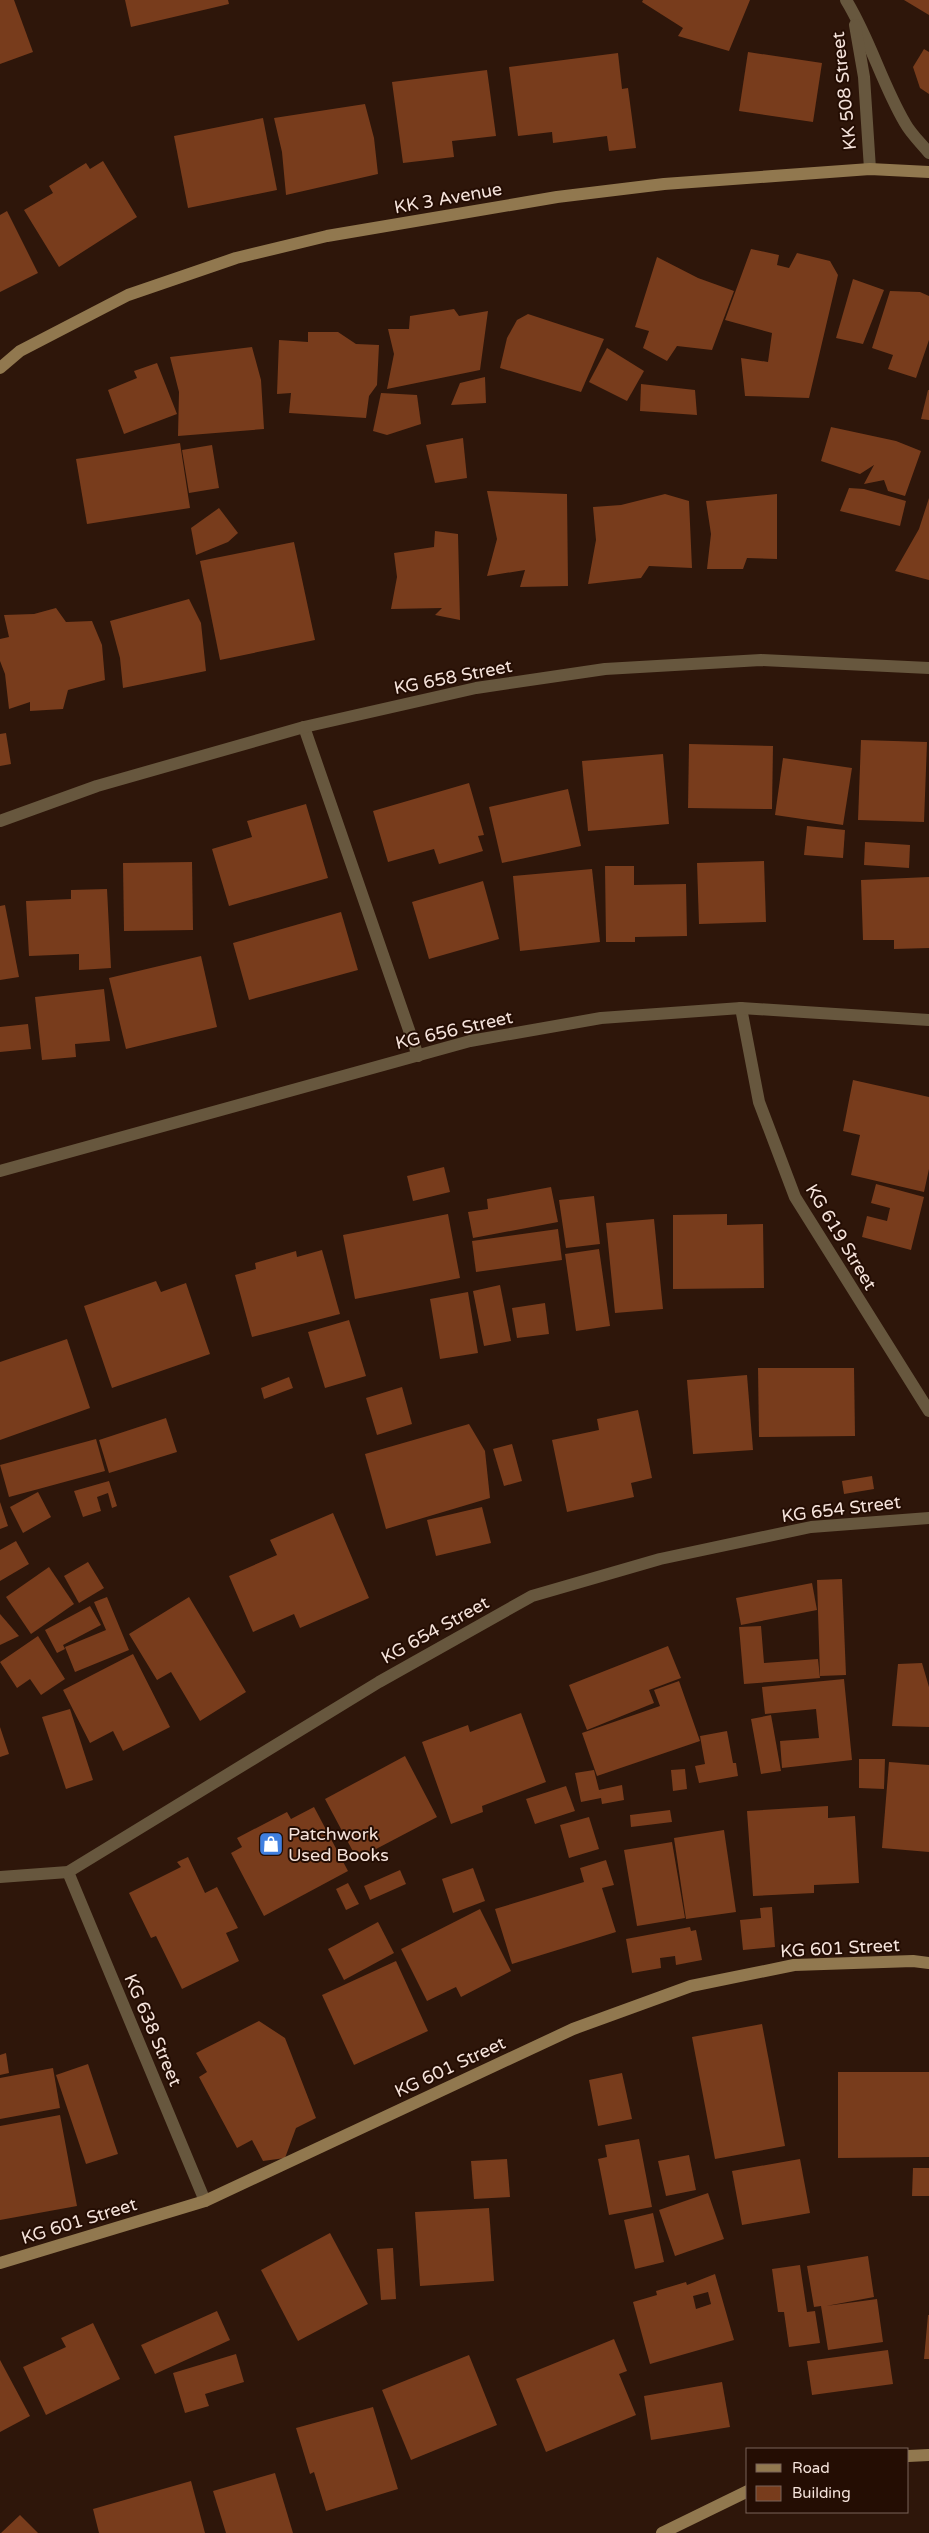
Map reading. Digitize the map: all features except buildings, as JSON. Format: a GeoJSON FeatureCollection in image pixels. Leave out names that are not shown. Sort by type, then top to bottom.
{"type":"FeatureCollection","features":[{"type":"Feature","properties":{"kind":"street","name":"KK 508 Street"},"geometry":{"type":"LineString","coordinates":[[849,5],[906,125],[929,153]]}},
{"type":"Feature","properties":{"kind":"street","name":"KK 508 Street"},"geometry":{"type":"LineString","coordinates":[[849,5],[864,77],[870,168]]}},
{"type":"Feature","properties":{"kind":"street","name":"KK 3 Avenue"},"geometry":{"type":"LineString","coordinates":[[0,368],[20,351],[128,295],[236,258],[327,236],[557,197],[664,184],[870,168],[929,172]]}},
{"type":"Feature","properties":{"kind":"street","name":"KG 658 Street"},"geometry":{"type":"LineString","coordinates":[[0,821],[97,786],[304,727],[476,688],[606,669],[761,660],[929,668]]}},
{"type":"Feature","properties":{"kind":"street"},"geometry":{"type":"LineString","coordinates":[[304,727],[418,1056]]}},
{"type":"Feature","properties":{"kind":"street","name":"KG 656 Street"},"geometry":{"type":"LineString","coordinates":[[0,1171],[321,1080],[470,1041],[601,1018],[741,1008],[929,1020]]}},
{"type":"Feature","properties":{"kind":"street","name":"KG 619 Street"},"geometry":{"type":"LineString","coordinates":[[741,1008],[759,1102],[795,1198],[929,1411]]}},
{"type":"Feature","properties":{"kind":"street","name":"KG 654 Street"},"geometry":{"type":"LineString","coordinates":[[0,1877],[68,1872],[379,1682],[532,1596],[660,1559],[811,1527],[929,1518]]}},
{"type":"Feature","properties":{"kind":"street","name":"KG 638 Street"},"geometry":{"type":"LineString","coordinates":[[68,1872],[206,2201]]}},
{"type":"Feature","properties":{"kind":"street","name":"KG 601 Street"},"geometry":{"type":"LineString","coordinates":[[0,2263],[206,2201],[574,2029],[691,1986],[794,1965],[913,1961],[929,1963]]}},
{"type":"Feature","properties":{"kind":"street"},"geometry":{"type":"LineString","coordinates":[[909,2456],[929,2455]]}},
{"type":"Feature","properties":{"kind":"street"},"geometry":{"type":"LineString","coordinates":[[662,2533],[746,2492]]}},
{"type":"Feature","properties":{"kind":"place","name":"Patchwork Used Books"},"geometry":{"type":"Point","coordinates":[271,1844]}}]}
